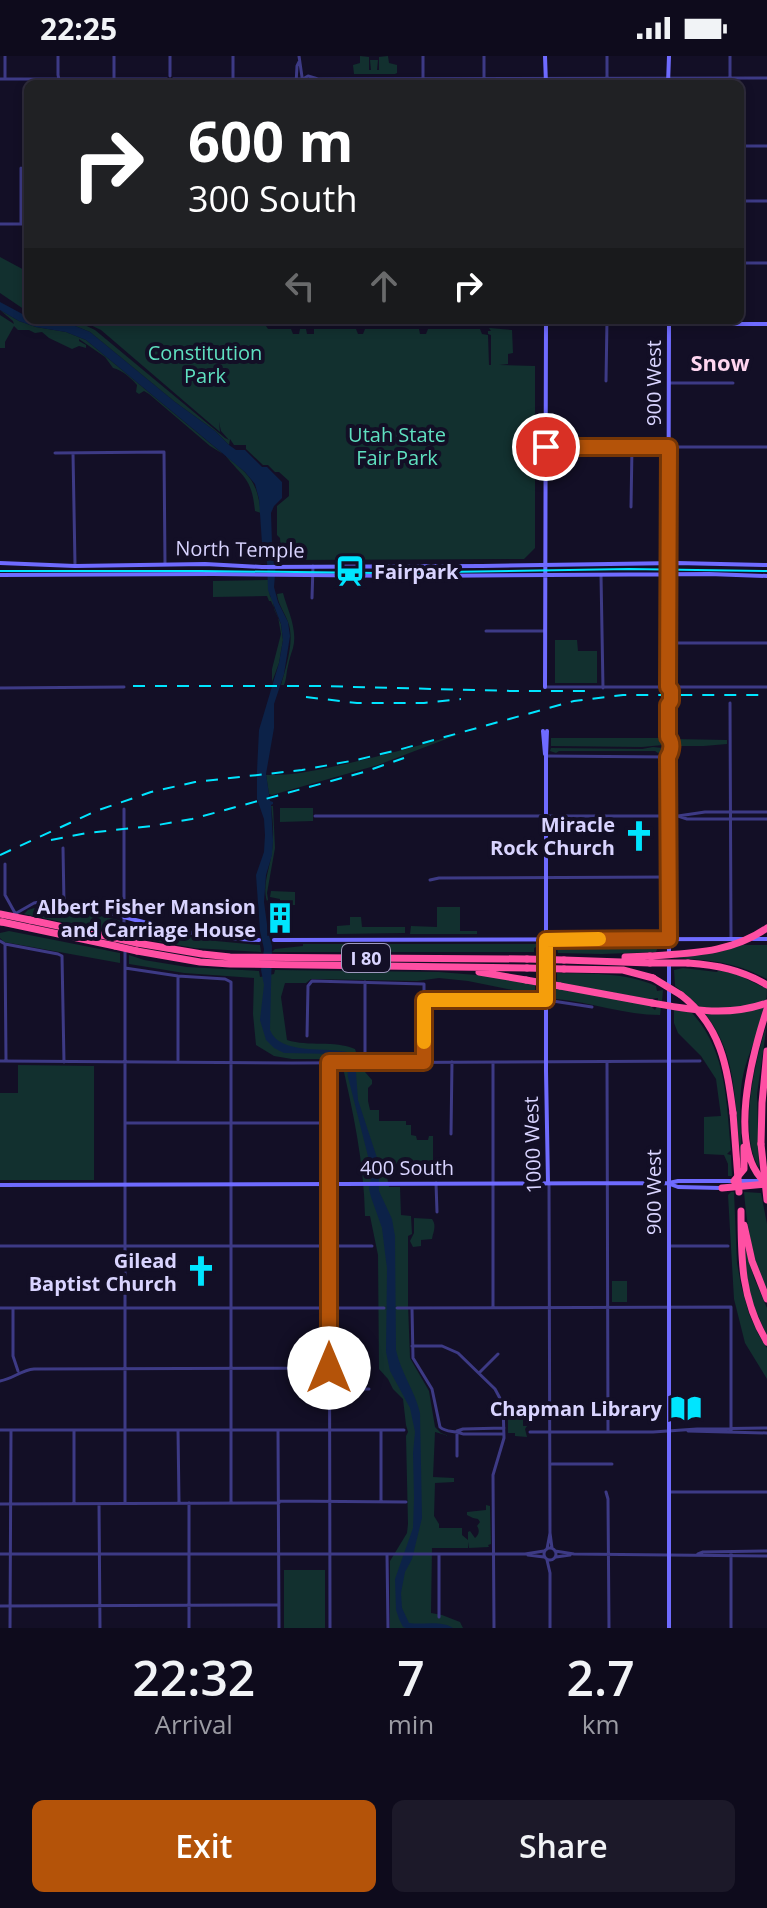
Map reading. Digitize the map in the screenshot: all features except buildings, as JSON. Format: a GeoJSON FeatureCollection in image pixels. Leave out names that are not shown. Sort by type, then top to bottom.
{"type":"FeatureCollection","features":[{"type":"Feature","properties":{"kind":"highway","name":"I 80"},"geometry":{"type":"LineString","coordinates":[[0,914],[200,962],[527,964],[564,969],[623,970],[653,978],[692,1005],[716,1037],[726,1064],[741,1211],[749,1249],[767,1299]]}},
{"type":"Feature","properties":{"kind":"highway","name":"I 80"},"geometry":{"type":"LineString","coordinates":[[0,922],[115,942]]}},
{"type":"Feature","properties":{"kind":"highway"},"geometry":{"type":"LineString","coordinates":[[650,959],[720,950],[746,941],[767,928]]}},
{"type":"Feature","properties":{"kind":"highway","name":"I 80"},"geometry":{"type":"LineString","coordinates":[[276,961],[437,968],[564,960],[650,959]]}},
{"type":"Feature","properties":{"kind":"highway"},"geometry":{"type":"LineString","coordinates":[[650,959],[730,969],[767,985]]}},
{"type":"Feature","properties":{"kind":"highway"},"geometry":{"type":"LineString","coordinates":[[437,968],[526,980],[695,1011],[720,1012],[767,1006],[757,1039],[745,1109],[752,1162],[766,1184],[722,1188]]}},
{"type":"Feature","properties":{"kind":"highway"},"geometry":{"type":"LineString","coordinates":[[767,1051],[761,1144],[767,1200]]}},
{"type":"Feature","properties":{"kind":"highway"},"geometry":{"type":"LineString","coordinates":[[734,1181],[744,1168],[743,1143],[746,1133]]}},
{"type":"Feature","properties":{"kind":"highway"},"geometry":{"type":"LineString","coordinates":[[741,1211],[741,1258],[745,1288],[752,1312],[767,1342]]}},
{"type":"Feature","properties":{"kind":"main road"},"geometry":{"type":"LineString","coordinates":[[545,56],[546,80]]}},
{"type":"Feature","properties":{"kind":"main road"},"geometry":{"type":"LineString","coordinates":[[668,80],[669,56]]}},
{"type":"Feature","properties":{"kind":"main road"},"geometry":{"type":"LineString","coordinates":[[545,687],[546,324]]}},
{"type":"Feature","properties":{"kind":"main road","name":"900 West"},"geometry":{"type":"LineString","coordinates":[[669,324],[669,1628]]}},
{"type":"Feature","properties":{"kind":"main road"},"geometry":{"type":"LineString","coordinates":[[744,324],[767,324]]}},
{"type":"Feature","properties":{"kind":"main road","name":"North Temple"},"geometry":{"type":"LineString","coordinates":[[0,563],[262,567],[767,565]]}},
{"type":"Feature","properties":{"kind":"main road","name":"North Temple"},"geometry":{"type":"LineString","coordinates":[[0,575],[767,576]]}},
{"type":"Feature","properties":{"kind":"main road","name":"1000 West"},"geometry":{"type":"LineString","coordinates":[[545,731],[548,1183]]}},
{"type":"Feature","properties":{"kind":"main road"},"geometry":{"type":"LineString","coordinates":[[124,917],[204,936],[259,940]]}},
{"type":"Feature","properties":{"kind":"main road"},"geometry":{"type":"LineString","coordinates":[[274,940],[767,939]]}},
{"type":"Feature","properties":{"kind":"main road","name":"400 South"},"geometry":{"type":"LineString","coordinates":[[0,1185],[678,1181],[766,1184]]}},
{"type":"Feature","properties":{"kind":"main road","name":"400 South"},"geometry":{"type":"LineString","coordinates":[[669,1183],[678,1187],[722,1188]]}},
{"type":"Feature","properties":{"kind":"street"},"geometry":{"type":"LineString","coordinates":[[5,56],[2,79],[24,80]]}},
{"type":"Feature","properties":{"kind":"street"},"geometry":{"type":"LineString","coordinates":[[58,56],[60,80]]}},
{"type":"Feature","properties":{"kind":"street"},"geometry":{"type":"LineString","coordinates":[[114,56],[114,80]]}},
{"type":"Feature","properties":{"kind":"street"},"geometry":{"type":"LineString","coordinates":[[170,56],[170,80]]}},
{"type":"Feature","properties":{"kind":"street"},"geometry":{"type":"LineString","coordinates":[[233,56],[233,80]]}},
{"type":"Feature","properties":{"kind":"street"},"geometry":{"type":"LineString","coordinates":[[296,80],[299,56]]}},
{"type":"Feature","properties":{"kind":"street"},"geometry":{"type":"LineString","coordinates":[[423,56],[423,80]]}},
{"type":"Feature","properties":{"kind":"street"},"geometry":{"type":"LineString","coordinates":[[484,56],[484,80]]}},
{"type":"Feature","properties":{"kind":"street"},"geometry":{"type":"LineString","coordinates":[[607,56],[607,80]]}},
{"type":"Feature","properties":{"kind":"street"},"geometry":{"type":"LineString","coordinates":[[730,56],[730,78]]}},
{"type":"Feature","properties":{"kind":"street"},"geometry":{"type":"LineString","coordinates":[[299,62],[303,80]]}},
{"type":"Feature","properties":{"kind":"street"},"geometry":{"type":"LineString","coordinates":[[304,80],[310,76],[318,79],[370,80]]}},
{"type":"Feature","properties":{"kind":"street"},"geometry":{"type":"LineString","coordinates":[[689,80],[767,78]]}},
{"type":"Feature","properties":{"kind":"street"},"geometry":{"type":"LineString","coordinates":[[744,146],[767,146]]}},
{"type":"Feature","properties":{"kind":"street"},"geometry":{"type":"LineString","coordinates":[[0,224],[21,224],[21,168]]}},
{"type":"Feature","properties":{"kind":"street"},"geometry":{"type":"LineString","coordinates":[[744,201],[767,201]]}},
{"type":"Feature","properties":{"kind":"street"},"geometry":{"type":"LineString","coordinates":[[744,263],[767,263]]}},
{"type":"Feature","properties":{"kind":"street"},"geometry":{"type":"LineString","coordinates":[[606,381],[607,324]]}},
{"type":"Feature","properties":{"kind":"street"},"geometry":{"type":"LineString","coordinates":[[669,383],[733,383]]}},
{"type":"Feature","properties":{"kind":"street"},"geometry":{"type":"LineString","coordinates":[[546,447],[767,447]]}},
{"type":"Feature","properties":{"kind":"street"},"geometry":{"type":"LineString","coordinates":[[631,507],[632,447]]}},
{"type":"Feature","properties":{"kind":"street"},"geometry":{"type":"LineString","coordinates":[[55,453],[164,452],[165,564]]}},
{"type":"Feature","properties":{"kind":"street"},"geometry":{"type":"LineString","coordinates":[[73,453],[75,566]]}},
{"type":"Feature","properties":{"kind":"street"},"geometry":{"type":"LineString","coordinates":[[312,598],[313,566]]}},
{"type":"Feature","properties":{"kind":"street"},"geometry":{"type":"LineString","coordinates":[[601,575],[603,688]]}},
{"type":"Feature","properties":{"kind":"street"},"geometry":{"type":"LineString","coordinates":[[486,631],[545,631]]}},
{"type":"Feature","properties":{"kind":"street"},"geometry":{"type":"LineString","coordinates":[[669,643],[767,643]]}},
{"type":"Feature","properties":{"kind":"street"},"geometry":{"type":"LineString","coordinates":[[0,688],[124,687]]}},
{"type":"Feature","properties":{"kind":"street"},"geometry":{"type":"LineString","coordinates":[[545,687],[767,687]]}},
{"type":"Feature","properties":{"kind":"street"},"geometry":{"type":"LineString","coordinates":[[730,703],[731,939]]}},
{"type":"Feature","properties":{"kind":"street"},"geometry":{"type":"LineString","coordinates":[[546,756],[668,757]]}},
{"type":"Feature","properties":{"kind":"street"},"geometry":{"type":"LineString","coordinates":[[124,809],[125,1503]]}},
{"type":"Feature","properties":{"kind":"street"},"geometry":{"type":"LineString","coordinates":[[678,816],[686,813],[767,812]]}},
{"type":"Feature","properties":{"kind":"street"},"geometry":{"type":"LineString","coordinates":[[315,816],[678,816],[687,819],[767,819]]}},
{"type":"Feature","properties":{"kind":"street"},"geometry":{"type":"LineString","coordinates":[[63,848],[64,903]]}},
{"type":"Feature","properties":{"kind":"street"},"geometry":{"type":"LineString","coordinates":[[5,864],[5,895],[15,913]]}},
{"type":"Feature","properties":{"kind":"street"},"geometry":{"type":"LineString","coordinates":[[430,880],[669,877]]}},
{"type":"Feature","properties":{"kind":"street"},"geometry":{"type":"LineString","coordinates":[[0,922],[38,902],[51,900],[124,917]]}},
{"type":"Feature","properties":{"kind":"street"},"geometry":{"type":"LineString","coordinates":[[0,941],[60,954],[64,961],[64,1062]]}},
{"type":"Feature","properties":{"kind":"street"},"geometry":{"type":"LineString","coordinates":[[5,944],[6,1061]]}},
{"type":"Feature","properties":{"kind":"street"},"geometry":{"type":"LineString","coordinates":[[125,968],[230,981],[231,1503]]}},
{"type":"Feature","properties":{"kind":"street"},"geometry":{"type":"LineString","coordinates":[[178,976],[178,1062]]}},
{"type":"Feature","properties":{"kind":"street"},"geometry":{"type":"LineString","coordinates":[[307,1036],[310,982],[424,984],[424,1062]]}},
{"type":"Feature","properties":{"kind":"street"},"geometry":{"type":"LineString","coordinates":[[365,982],[365,1062]]}},
{"type":"Feature","properties":{"kind":"street"},"geometry":{"type":"LineString","coordinates":[[424,1000],[546,1000],[592,1007]]}},
{"type":"Feature","properties":{"kind":"street"},"geometry":{"type":"LineString","coordinates":[[0,1061],[700,1061]]}},
{"type":"Feature","properties":{"kind":"street"},"geometry":{"type":"LineString","coordinates":[[329,1062],[330,1628]]}},
{"type":"Feature","properties":{"kind":"street"},"geometry":{"type":"LineString","coordinates":[[451,1134],[452,1062]]}},
{"type":"Feature","properties":{"kind":"street"},"geometry":{"type":"LineString","coordinates":[[493,1062],[493,1308]]}},
{"type":"Feature","properties":{"kind":"street"},"geometry":{"type":"LineString","coordinates":[[607,1062],[608,1432]]}},
{"type":"Feature","properties":{"kind":"street"},"geometry":{"type":"LineString","coordinates":[[125,1123],[329,1123]]}},
{"type":"Feature","properties":{"kind":"street"},"geometry":{"type":"LineString","coordinates":[[436,1183],[437,1212]]}},
{"type":"Feature","properties":{"kind":"street","name":"1000 West"},"geometry":{"type":"LineString","coordinates":[[548,1183],[550,1628]]}},
{"type":"Feature","properties":{"kind":"street"},"geometry":{"type":"LineString","coordinates":[[0,1246],[372,1246]]}},
{"type":"Feature","properties":{"kind":"street"},"geometry":{"type":"LineString","coordinates":[[669,1246],[728,1246]]}},
{"type":"Feature","properties":{"kind":"street"},"geometry":{"type":"LineString","coordinates":[[397,1308],[731,1307],[731,1430]]}},
{"type":"Feature","properties":{"kind":"street"},"geometry":{"type":"LineString","coordinates":[[0,1308],[384,1308]]}},
{"type":"Feature","properties":{"kind":"street"},"geometry":{"type":"LineString","coordinates":[[13,1308],[13,1359],[19,1373]]}},
{"type":"Feature","properties":{"kind":"street"},"geometry":{"type":"LineString","coordinates":[[412,1308],[413,1358],[433,1394],[438,1425],[463,1434],[504,1431]]}},
{"type":"Feature","properties":{"kind":"street"},"geometry":{"type":"LineString","coordinates":[[412,1346],[450,1349],[479,1373],[502,1400],[502,1447],[493,1471],[494,1628]]}},
{"type":"Feature","properties":{"kind":"street"},"geometry":{"type":"LineString","coordinates":[[479,1373],[498,1354]]}},
{"type":"Feature","properties":{"kind":"street"},"geometry":{"type":"LineString","coordinates":[[0,1381],[34,1369],[329,1368]]}},
{"type":"Feature","properties":{"kind":"street"},"geometry":{"type":"LineString","coordinates":[[329,1389],[369,1389]]}},
{"type":"Feature","properties":{"kind":"street"},"geometry":{"type":"LineString","coordinates":[[0,1430],[404,1430]]}},
{"type":"Feature","properties":{"kind":"street"},"geometry":{"type":"LineString","coordinates":[[10,1628],[11,1430]]}},
{"type":"Feature","properties":{"kind":"street"},"geometry":{"type":"LineString","coordinates":[[74,1430],[74,1504]]}},
{"type":"Feature","properties":{"kind":"street"},"geometry":{"type":"LineString","coordinates":[[178,1430],[179,1503]]}},
{"type":"Feature","properties":{"kind":"street"},"geometry":{"type":"LineString","coordinates":[[278,1430],[279,1628]]}},
{"type":"Feature","properties":{"kind":"street"},"geometry":{"type":"LineString","coordinates":[[381,1430],[381,1502]]}},
{"type":"Feature","properties":{"kind":"street"},"geometry":{"type":"LineString","coordinates":[[530,1432],[767,1430]]}},
{"type":"Feature","properties":{"kind":"street"},"geometry":{"type":"LineString","coordinates":[[457,1431],[457,1456]]}},
{"type":"Feature","properties":{"kind":"street"},"geometry":{"type":"LineString","coordinates":[[550,1464],[612,1464]]}},
{"type":"Feature","properties":{"kind":"street"},"geometry":{"type":"LineString","coordinates":[[606,1492],[609,1628]]}},
{"type":"Feature","properties":{"kind":"street"},"geometry":{"type":"LineString","coordinates":[[669,1492],[767,1492]]}},
{"type":"Feature","properties":{"kind":"street"},"geometry":{"type":"LineString","coordinates":[[0,1504],[406,1502]]}},
{"type":"Feature","properties":{"kind":"street"},"geometry":{"type":"LineString","coordinates":[[189,1503],[189,1628]]}},
{"type":"Feature","properties":{"kind":"street"},"geometry":{"type":"LineString","coordinates":[[99,1504],[100,1628]]}},
{"type":"Feature","properties":{"kind":"street","name":"1000 West"},"geometry":{"type":"LineString","coordinates":[[548,1555],[554,1550],[550,1533]]}},
{"type":"Feature","properties":{"kind":"street"},"geometry":{"type":"LineString","coordinates":[[548,1555],[554,1550],[574,1554]]}},
{"type":"Feature","properties":{"kind":"street"},"geometry":{"type":"LineString","coordinates":[[0,1554],[698,1554],[703,1557],[767,1554]]}},
{"type":"Feature","properties":{"kind":"street"},"geometry":{"type":"LineString","coordinates":[[387,1554],[388,1628]]}},
{"type":"Feature","properties":{"kind":"street"},"geometry":{"type":"LineString","coordinates":[[439,1554],[439,1617]]}},
{"type":"Feature","properties":{"kind":"street"},"geometry":{"type":"LineString","coordinates":[[731,1554],[731,1628]]}},
{"type":"Feature","properties":{"kind":"street"},"geometry":{"type":"LineString","coordinates":[[0,1606],[279,1605]]}},
{"type":"Feature","properties":{"kind":"green space"},"geometry":{"type":"Polygon","coordinates":[[[360,56],[369,57],[369,70],[370,60],[378,60],[379,70],[379,57],[388,56],[389,63],[397,65],[397,73],[354,74],[353,65],[360,63],[360,56]]]}},
{"type":"Feature","properties":{"kind":"green space"},"geometry":{"type":"Polygon","coordinates":[[[0,257],[24,270],[24,309],[0,293],[0,257]]]}},
{"type":"Feature","properties":{"kind":"green space"},"geometry":{"type":"Polygon","coordinates":[[[0,310],[24,324],[66,332],[86,340],[223,454],[149,394],[136,392],[137,385],[132,379],[113,368],[105,357],[79,339],[86,348],[79,346],[72,349],[42,332],[18,330],[14,326],[5,348],[0,348],[0,315],[14,324],[0,310]]]}},
{"type":"Feature","properties":{"kind":"green space","name":"Utah State Fair Park"},"geometry":{"type":"Polygon","coordinates":[[[70,324],[82,324],[95,330],[229,440],[221,431],[219,422],[220,432],[101,330],[88,324],[265,324],[268,329],[291,329],[293,334],[299,334],[300,329],[314,334],[314,329],[356,329],[358,334],[363,334],[365,329],[419,329],[420,334],[426,334],[428,329],[480,329],[482,334],[488,335],[489,365],[489,328],[512,330],[513,353],[508,354],[508,364],[499,365],[535,366],[535,548],[524,559],[288,560],[281,553],[277,535],[277,506],[289,496],[289,481],[268,465],[263,465],[246,449],[246,445],[234,445],[230,439],[229,445],[90,332],[70,324]]]}},
{"type":"Feature","properties":{"kind":"green space"},"geometry":{"type":"Polygon","coordinates":[[[225,455],[250,479],[261,513],[255,511],[245,478],[225,455]]]}},
{"type":"Feature","properties":{"kind":"green space"},"geometry":{"type":"Polygon","coordinates":[[[268,580],[274,607],[267,596],[213,597],[213,581],[268,580]]]}},
{"type":"Feature","properties":{"kind":"green space"},"geometry":{"type":"Polygon","coordinates":[[[283,593],[294,641],[285,682],[281,685],[291,639],[277,594],[283,593]]]}},
{"type":"Feature","properties":{"kind":"green space"},"geometry":{"type":"Polygon","coordinates":[[[278,618],[283,640],[272,682],[281,634],[278,618]]]}},
{"type":"Feature","properties":{"kind":"green space"},"geometry":{"type":"Polygon","coordinates":[[[555,640],[577,640],[578,651],[597,651],[597,683],[555,683],[555,640]]]}},
{"type":"Feature","properties":{"kind":"green space"},"geometry":{"type":"Polygon","coordinates":[[[462,733],[378,765],[269,794],[266,775],[294,774],[341,765],[462,733]]]}},
{"type":"Feature","properties":{"kind":"green space"},"geometry":{"type":"Polygon","coordinates":[[[551,738],[662,738],[663,745],[551,746],[551,738]]]}},
{"type":"Feature","properties":{"kind":"green space"},"geometry":{"type":"Polygon","coordinates":[[[674,739],[727,740],[727,744],[675,746],[674,739]]]}},
{"type":"Feature","properties":{"kind":"green space"},"geometry":{"type":"Polygon","coordinates":[[[551,748],[663,748],[662,752],[550,751],[551,748]]]}},
{"type":"Feature","properties":{"kind":"green space"},"geometry":{"type":"Polygon","coordinates":[[[271,806],[275,848],[267,893],[269,906],[265,886],[273,845],[271,806]]]}},
{"type":"Feature","properties":{"kind":"green space"},"geometry":{"type":"Polygon","coordinates":[[[280,808],[313,808],[313,821],[280,822],[280,808]]]}},
{"type":"Feature","properties":{"kind":"green space"},"geometry":{"type":"Polygon","coordinates":[[[271,891],[295,892],[295,905],[280,905],[280,899],[270,897],[271,891]]]}},
{"type":"Feature","properties":{"kind":"green space"},"geometry":{"type":"Polygon","coordinates":[[[44,905],[118,920],[119,934],[24,914],[44,905]]]}},
{"type":"Feature","properties":{"kind":"green space"},"geometry":{"type":"Polygon","coordinates":[[[437,907],[460,907],[460,931],[477,931],[477,934],[410,934],[411,926],[437,927],[437,907]]]}},
{"type":"Feature","properties":{"kind":"green space"},"geometry":{"type":"Polygon","coordinates":[[[350,917],[361,917],[362,927],[405,927],[405,933],[337,934],[337,926],[350,925],[350,917]]]}},
{"type":"Feature","properties":{"kind":"green space"},"geometry":{"type":"Polygon","coordinates":[[[129,924],[205,940],[260,945],[261,952],[194,948],[129,936],[129,924]]]}},
{"type":"Feature","properties":{"kind":"green space"},"geometry":{"type":"Polygon","coordinates":[[[9,931],[120,953],[120,963],[4,942],[0,933],[9,931]]]}},
{"type":"Feature","properties":{"kind":"green space"},"geometry":{"type":"Polygon","coordinates":[[[303,944],[536,944],[536,947],[534,952],[272,952],[303,944]]]}},
{"type":"Feature","properties":{"kind":"green space"},"geometry":{"type":"Polygon","coordinates":[[[555,944],[659,944],[656,952],[602,954],[558,953],[557,948],[552,948],[555,944]]]}},
{"type":"Feature","properties":{"kind":"green space"},"geometry":{"type":"Polygon","coordinates":[[[743,945],[767,945],[767,979],[722,963],[675,958],[716,953],[743,945]]]}},
{"type":"Feature","properties":{"kind":"green space"},"geometry":{"type":"Polygon","coordinates":[[[129,955],[187,967],[259,971],[260,977],[274,974],[275,970],[439,972],[535,984],[535,990],[528,993],[439,978],[417,981],[311,979],[306,983],[285,983],[281,997],[287,1040],[355,1049],[360,1065],[365,1066],[365,1072],[372,1080],[368,1088],[368,1101],[370,1110],[379,1110],[379,1121],[406,1121],[406,1125],[411,1125],[411,1135],[416,1136],[417,1140],[428,1140],[429,1136],[433,1136],[433,1164],[415,1164],[412,1161],[409,1164],[394,1164],[393,1175],[387,1177],[389,1187],[400,1187],[401,1215],[411,1216],[412,1234],[408,1236],[410,1358],[429,1391],[435,1427],[449,1436],[435,1432],[433,1477],[454,1478],[454,1482],[435,1483],[434,1516],[439,1528],[462,1528],[462,1535],[468,1540],[468,1532],[475,1538],[477,1535],[480,1522],[467,1512],[486,1510],[486,1505],[490,1506],[489,1547],[469,1548],[468,1542],[468,1548],[432,1548],[431,1613],[460,1622],[463,1628],[390,1628],[390,1561],[407,1533],[408,1524],[408,1432],[403,1399],[379,1369],[378,1255],[370,1216],[365,1216],[360,1156],[341,1059],[292,1059],[274,1056],[256,1045],[254,978],[184,973],[129,964],[129,955]]]}},
{"type":"Feature","properties":{"kind":"green space"},"geometry":{"type":"Polygon","coordinates":[[[674,970],[719,970],[767,989],[764,1012],[742,1081],[742,1165],[730,1066],[713,1024],[675,986],[674,970]]]}},
{"type":"Feature","properties":{"kind":"green space"},"geometry":{"type":"Polygon","coordinates":[[[557,973],[608,975],[644,981],[656,986],[657,991],[663,990],[662,1002],[658,998],[557,983],[557,973]]]}},
{"type":"Feature","properties":{"kind":"green space"},"geometry":{"type":"Polygon","coordinates":[[[557,988],[649,1005],[655,1010],[657,1006],[661,1007],[660,1015],[556,999],[551,993],[557,988]]]}},
{"type":"Feature","properties":{"kind":"green space"},"geometry":{"type":"Polygon","coordinates":[[[674,1009],[692,1013],[704,1028],[718,1060],[726,1095],[731,1150],[727,1154],[731,1155],[732,1176],[728,1176],[724,1155],[704,1154],[704,1117],[721,1116],[716,1079],[701,1056],[678,1033],[674,1009]]]}},
{"type":"Feature","properties":{"kind":"green space"},"geometry":{"type":"Polygon","coordinates":[[[767,1024],[757,1094],[759,1168],[753,1154],[749,1117],[754,1076],[767,1024]]]}},
{"type":"Feature","properties":{"kind":"green space"},"geometry":{"type":"Polygon","coordinates":[[[18,1065],[94,1066],[94,1180],[0,1180],[0,1093],[18,1093],[18,1065]]]}},
{"type":"Feature","properties":{"kind":"green space"},"geometry":{"type":"Polygon","coordinates":[[[734,1192],[741,1285],[749,1314],[767,1348],[767,1379],[745,1343],[734,1299],[728,1195],[734,1192]]]}},
{"type":"Feature","properties":{"kind":"green space"},"geometry":{"type":"Polygon","coordinates":[[[744,1192],[761,1193],[767,1224],[767,1294],[751,1244],[744,1192]]]}},
{"type":"Feature","properties":{"kind":"green space"},"geometry":{"type":"Polygon","coordinates":[[[414,1218],[432,1219],[434,1227],[432,1239],[421,1240],[421,1246],[413,1247],[410,1241],[414,1233],[414,1218]]]}},
{"type":"Feature","properties":{"kind":"green space"},"geometry":{"type":"Polygon","coordinates":[[[746,1250],[767,1308],[767,1336],[751,1299],[743,1251],[746,1250]]]}},
{"type":"Feature","properties":{"kind":"green space"},"geometry":{"type":"Polygon","coordinates":[[[612,1281],[627,1281],[627,1302],[612,1302],[612,1281]]]}},
{"type":"Feature","properties":{"kind":"green space"},"geometry":{"type":"Polygon","coordinates":[[[508,1418],[523,1418],[527,1437],[508,1433],[508,1418]]]}},
{"type":"Feature","properties":{"kind":"green space"},"geometry":{"type":"Polygon","coordinates":[[[284,1570],[325,1570],[325,1628],[284,1628],[284,1570]]]}},
{"type":"Feature","properties":{"kind":"water"},"geometry":{"type":"Polygon","coordinates":[[[0,302],[24,315],[24,323],[19,321],[0,310],[0,302]]]}},
{"type":"Feature","properties":{"kind":"water"},"geometry":{"type":"Polygon","coordinates":[[[28,324],[70,324],[90,332],[229,445],[236,450],[245,450],[282,482],[282,498],[271,513],[276,562],[274,587],[288,622],[290,636],[284,674],[274,704],[274,728],[266,774],[270,801],[273,802],[272,855],[266,875],[264,902],[272,946],[270,1030],[284,1044],[351,1053],[355,1059],[358,1100],[379,1164],[379,1191],[392,1219],[395,1236],[396,1350],[420,1413],[422,1518],[412,1559],[405,1572],[402,1608],[409,1623],[438,1623],[453,1628],[406,1628],[396,1610],[395,1579],[413,1528],[415,1432],[410,1408],[390,1371],[386,1352],[387,1268],[382,1228],[369,1189],[372,1172],[348,1077],[347,1058],[335,1054],[284,1053],[266,1040],[260,1020],[264,949],[256,875],[264,852],[265,835],[264,819],[257,799],[259,730],[283,640],[281,624],[268,590],[267,562],[255,484],[245,472],[86,340],[66,332],[28,324]]]}},
{"type":"Feature","properties":{"kind":"tram line"},"geometry":{"type":"LineString","coordinates":[[0,571],[767,571]]}},
{"type":"Feature","properties":{"kind":"railway"},"geometry":{"type":"LineString","coordinates":[[133,686],[589,691]]}},
{"type":"Feature","properties":{"kind":"railway"},"geometry":{"type":"LineString","coordinates":[[0,855],[96,811],[151,792],[195,782],[302,770],[356,760],[574,701],[623,695],[767,695]]}},
{"type":"Feature","properties":{"kind":"railway"},"geometry":{"type":"LineString","coordinates":[[306,697],[357,703],[424,703],[461,699]]}},
{"type":"Feature","properties":{"kind":"railway"},"geometry":{"type":"LineString","coordinates":[[51,840],[192,819],[404,758]]}},
{"type":"Feature","properties":{"kind":"slow traffic"},"geometry":{"type":"LineString","coordinates":[[424,1042],[424,1000],[546,1000],[546,940],[599,939]]}},
{"type":"Feature","properties":{"kind":"place","name":"Fairpark"},"geometry":{"type":"Point","coordinates":[350,571]}},
{"type":"Feature","properties":{"kind":"place","name":"Miracle Rock Church"},"geometry":{"type":"Point","coordinates":[639,836]}},
{"type":"Feature","properties":{"kind":"place","name":"Albert Fisher Mansion and Carriage House"},"geometry":{"type":"Point","coordinates":[280,918]}},
{"type":"Feature","properties":{"kind":"place","name":"Gilead Baptist Church"},"geometry":{"type":"Point","coordinates":[201,1271]}},
{"type":"Feature","properties":{"kind":"place","name":"Chapman Library"},"geometry":{"type":"Point","coordinates":[686,1408]}},
{"type":"Feature","properties":{"kind":"district","name":"Snow"},"geometry":{"type":"Point","coordinates":[720,362]}},
{"type":"Feature","properties":{"kind":"route"},"geometry":{"type":"LineString","coordinates":[[329,1368],[329,1062],[424,1062],[424,1000],[546,1000],[546,940],[669,939],[669,447],[546,447]]}},
{"type":"Feature","properties":{"kind":"park label","name":"Constitution Park"},"geometry":{"type":"Point","coordinates":[205,364]}}]}
